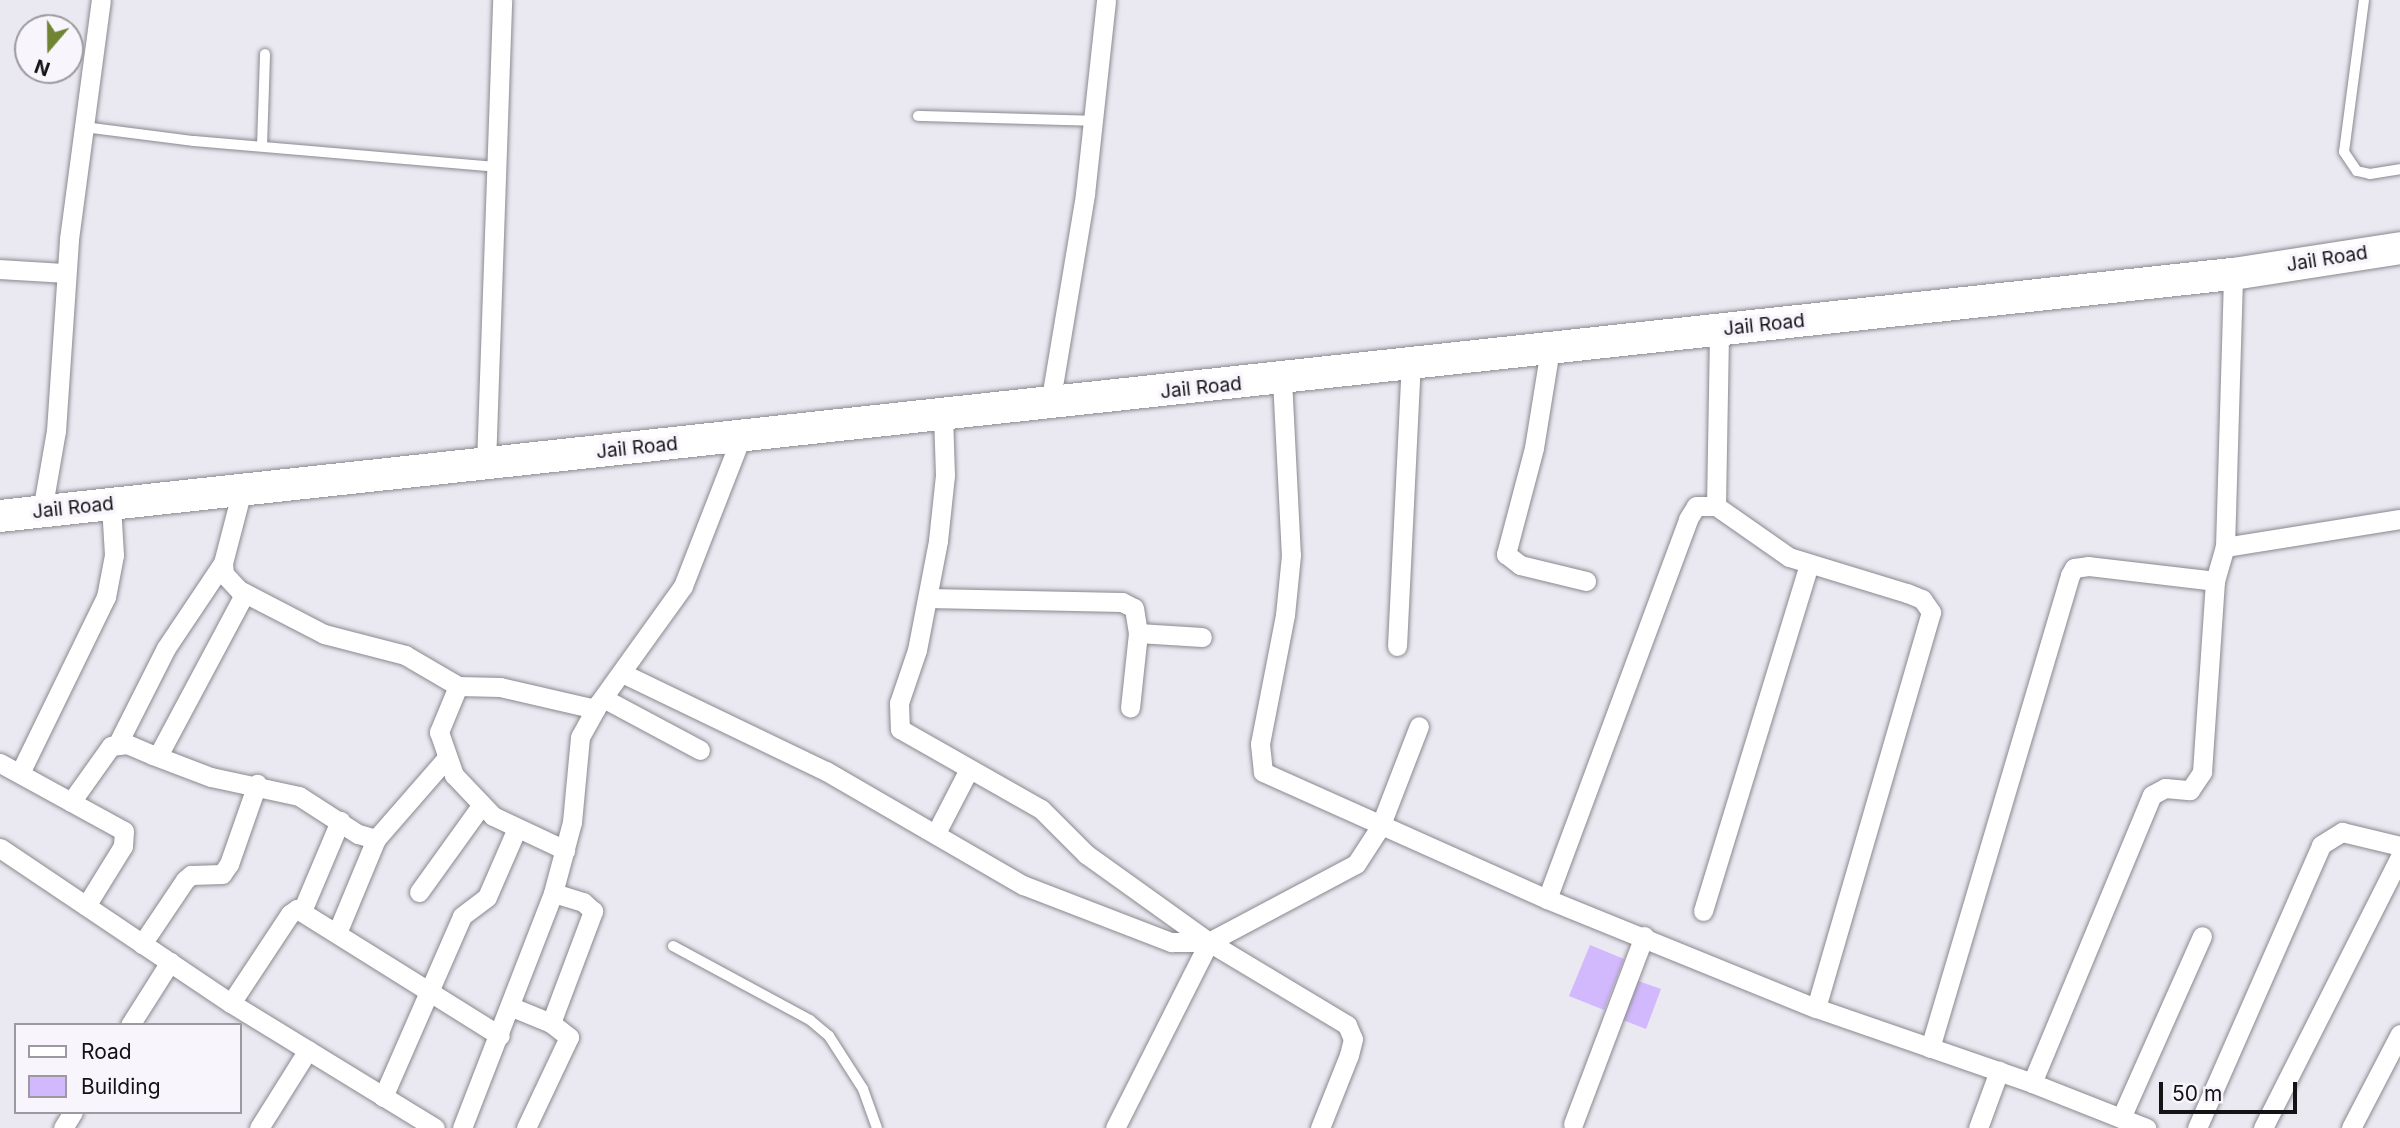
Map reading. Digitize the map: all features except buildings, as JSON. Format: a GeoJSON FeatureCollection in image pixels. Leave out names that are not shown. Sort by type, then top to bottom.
{"type":"FeatureCollection","features":[{"type":"Feature","properties":{"kind":"main road","name":"Jail Road"},"geometry":{"type":"LineString","coordinates":[[0,516],[2233,274],[2400,248]]}},
{"type":"Feature","properties":{"kind":"street"},"geometry":{"type":"LineString","coordinates":[[42,511],[56,431],[66,273],[102,0]]}},
{"type":"Feature","properties":{"kind":"street"},"geometry":{"type":"LineString","coordinates":[[486,464],[502,0]]}},
{"type":"Feature","properties":{"kind":"street"},"geometry":{"type":"LineString","coordinates":[[1050,404],[1067,321],[1095,121],[1106,0]]}},
{"type":"Feature","properties":{"kind":"street"},"geometry":{"type":"LineString","coordinates":[[0,270],[66,273]]}},
{"type":"Feature","properties":{"kind":"street"},"geometry":{"type":"LineString","coordinates":[[2032,1083],[2152,795],[2165,788],[2190,790],[2202,772],[2215,581],[2225,547],[2233,274]]}},
{"type":"Feature","properties":{"kind":"street"},"geometry":{"type":"LineString","coordinates":[[1716,506],[1719,330]]}},
{"type":"Feature","properties":{"kind":"street"},"geometry":{"type":"LineString","coordinates":[[1550,349],[1534,448],[1505,545],[1506,554],[1520,565],[1586,581]]}},
{"type":"Feature","properties":{"kind":"street"},"geometry":{"type":"LineString","coordinates":[[1397,646],[1411,364]]}},
{"type":"Feature","properties":{"kind":"street"},"geometry":{"type":"LineString","coordinates":[[1282,379],[1291,555],[1260,760],[1263,772],[1275,780],[1380,827],[1547,899],[1644,936],[1815,1008],[1999,1071],[2146,1128]]}},
{"type":"Feature","properties":{"kind":"street"},"geometry":{"type":"LineString","coordinates":[[943,415],[944,495],[928,598],[899,703],[900,729],[1041,809],[1086,854],[1209,942],[1347,1025],[1353,1039],[1349,1055],[1320,1128]]}},
{"type":"Feature","properties":{"kind":"street"},"geometry":{"type":"LineString","coordinates":[[462,1128],[512,1007],[553,893],[565,850],[580,737],[599,704],[683,586],[741,437]]}},
{"type":"Feature","properties":{"kind":"street"},"geometry":{"type":"LineString","coordinates":[[71,802],[104,753],[118,743],[166,648],[223,563],[242,490]]}},
{"type":"Feature","properties":{"kind":"street"},"geometry":{"type":"LineString","coordinates":[[20,773],[106,597],[114,555],[111,504]]}},
{"type":"Feature","properties":{"kind":"street"},"geometry":{"type":"LineString","coordinates":[[1547,899],[1688,519],[1696,506],[1716,506],[1808,567],[1908,593],[1922,599],[1931,612],[1815,1008]]}},
{"type":"Feature","properties":{"kind":"street"},"geometry":{"type":"LineString","coordinates":[[2225,547],[2400,519]]}},
{"type":"Feature","properties":{"kind":"street"},"geometry":{"type":"LineString","coordinates":[[223,563],[230,583],[324,634],[405,655],[458,686],[500,687],[599,704],[700,750]]}},
{"type":"Feature","properties":{"kind":"street"},"geometry":{"type":"LineString","coordinates":[[1703,911],[1808,567]]}},
{"type":"Feature","properties":{"kind":"street"},"geometry":{"type":"LineString","coordinates":[[1930,1048],[2074,568],[2215,581]]}},
{"type":"Feature","properties":{"kind":"street"},"geometry":{"type":"LineString","coordinates":[[153,755],[160,752],[245,593]]}},
{"type":"Feature","properties":{"kind":"street"},"geometry":{"type":"LineString","coordinates":[[928,598],[1122,602],[1134,608],[1138,633],[1130,708]]}},
{"type":"Feature","properties":{"kind":"street"},"geometry":{"type":"LineString","coordinates":[[1138,633],[1202,637]]}},
{"type":"Feature","properties":{"kind":"street"},"geometry":{"type":"LineString","coordinates":[[622,673],[826,771],[1054,899],[1171,943],[1209,942],[1344,873],[1367,850],[1380,827],[1419,726]]}},
{"type":"Feature","properties":{"kind":"street"},"geometry":{"type":"LineString","coordinates":[[458,686],[439,732],[445,760],[480,807],[565,850]]}},
{"type":"Feature","properties":{"kind":"street"},"geometry":{"type":"LineString","coordinates":[[118,743],[211,776],[257,784],[299,796],[376,839]]}},
{"type":"Feature","properties":{"kind":"street"},"geometry":{"type":"LineString","coordinates":[[337,933],[376,839],[445,760]]}},
{"type":"Feature","properties":{"kind":"street"},"geometry":{"type":"LineString","coordinates":[[0,763],[117,826],[126,838],[86,906]]}},
{"type":"Feature","properties":{"kind":"street"},"geometry":{"type":"LineString","coordinates":[[936,833],[969,769]]}},
{"type":"Feature","properties":{"kind":"street"},"geometry":{"type":"LineString","coordinates":[[142,944],[191,874],[222,874],[229,864],[257,784]]}},
{"type":"Feature","properties":{"kind":"street"},"geometry":{"type":"LineString","coordinates":[[419,892],[480,807]]}},
{"type":"Feature","properties":{"kind":"street"},"geometry":{"type":"LineString","coordinates":[[302,911],[340,821]]}},
{"type":"Feature","properties":{"kind":"street"},"geometry":{"type":"LineString","coordinates":[[383,1097],[462,916],[486,897],[517,828]]}},
{"type":"Feature","properties":{"kind":"street"},"geometry":{"type":"LineString","coordinates":[[2197,1128],[2321,845],[2342,832],[2400,846]]}},
{"type":"Feature","properties":{"kind":"street"},"geometry":{"type":"LineString","coordinates":[[0,848],[231,1003],[435,1128]]}},
{"type":"Feature","properties":{"kind":"street"},"geometry":{"type":"LineString","coordinates":[[2263,1128],[2400,857]]}},
{"type":"Feature","properties":{"kind":"street"},"geometry":{"type":"LineString","coordinates":[[551,1023],[593,911],[583,902],[553,893]]}},
{"type":"Feature","properties":{"kind":"street"},"geometry":{"type":"LineString","coordinates":[[231,1003],[290,914],[302,911],[500,1035]]}},
{"type":"Feature","properties":{"kind":"street"},"geometry":{"type":"LineString","coordinates":[[1573,1124],[1644,936]]}},
{"type":"Feature","properties":{"kind":"street"},"geometry":{"type":"LineString","coordinates":[[2121,1118],[2202,936]]}},
{"type":"Feature","properties":{"kind":"street"},"geometry":{"type":"LineString","coordinates":[[1115,1128],[1209,942]]}},
{"type":"Feature","properties":{"kind":"street"},"geometry":{"type":"LineString","coordinates":[[131,1023],[170,962]]}},
{"type":"Feature","properties":{"kind":"street"},"geometry":{"type":"LineString","coordinates":[[512,1007],[565,1031],[568,1046],[526,1128]]}},
{"type":"Feature","properties":{"kind":"street"},"geometry":{"type":"LineString","coordinates":[[2351,1128],[2400,1034]]}},
{"type":"Feature","properties":{"kind":"street"},"geometry":{"type":"LineString","coordinates":[[258,1128],[308,1050]]}},
{"type":"Feature","properties":{"kind":"street"},"geometry":{"type":"LineString","coordinates":[[1978,1128],[1999,1071]]}},
{"type":"Feature","properties":{"kind":"lane"},"geometry":{"type":"LineString","coordinates":[[2364,0],[2344,152],[2357,171],[2370,174],[2399,166]]}},
{"type":"Feature","properties":{"kind":"lane"},"geometry":{"type":"LineString","coordinates":[[262,146],[265,54]]}},
{"type":"Feature","properties":{"kind":"lane"},"geometry":{"type":"LineString","coordinates":[[918,116],[1095,121]]}},
{"type":"Feature","properties":{"kind":"lane"},"geometry":{"type":"LineString","coordinates":[[84,127],[496,167]]}},
{"type":"Feature","properties":{"kind":"lane"},"geometry":{"type":"LineString","coordinates":[[673,946],[810,1020],[829,1036],[863,1088],[877,1128]]}}]}
